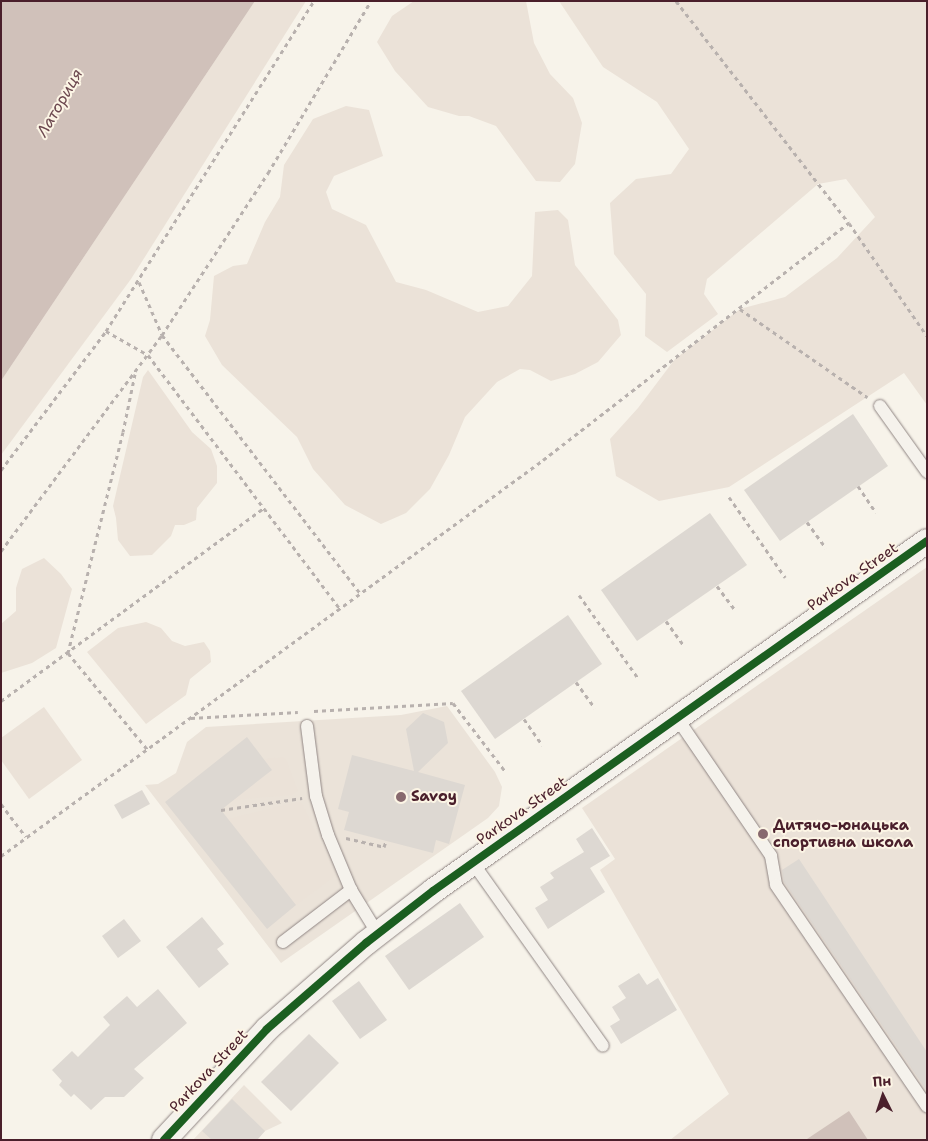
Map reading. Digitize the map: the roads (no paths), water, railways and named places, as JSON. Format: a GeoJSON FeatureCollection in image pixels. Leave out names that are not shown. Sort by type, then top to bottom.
{"type":"FeatureCollection","features":[{"type":"Feature","properties":{"kind":"street","name":"Parkova Street"},"geometry":{"type":"LineString","coordinates":[[164,1140],[268,1029],[378,934],[473,863],[927,541]]}},
{"type":"Feature","properties":{"kind":"lane"},"geometry":{"type":"LineString","coordinates":[[880,406],[927,472]]}},
{"type":"Feature","properties":{"kind":"lane"},"geometry":{"type":"LineString","coordinates":[[677,718],[771,856],[776,884],[927,1106]]}},
{"type":"Feature","properties":{"kind":"lane"},"geometry":{"type":"LineString","coordinates":[[307,726],[316,796],[328,835],[351,890],[378,934]]}},
{"type":"Feature","properties":{"kind":"lane"},"geometry":{"type":"LineString","coordinates":[[473,863],[603,1046]]}},
{"type":"Feature","properties":{"kind":"lane"},"geometry":{"type":"LineString","coordinates":[[283,942],[351,890]]}},
{"type":"Feature","properties":{"kind":"water","name":"Латориця"},"geometry":{"type":"Polygon","coordinates":[[[1,1],[255,1],[1,381],[1,1]]]}},
{"type":"Feature","properties":{"kind":"water"},"geometry":{"type":"Polygon","coordinates":[[[849,1111],[868,1140],[807,1139],[849,1111]]]}},
{"type":"Feature","properties":{"kind":"place","name":"Savoy"},"geometry":{"type":"Point","coordinates":[401,797]}},
{"type":"Feature","properties":{"kind":"place","name":"Дитячо-юнацька спортивна школа"},"geometry":{"type":"Point","coordinates":[763,834]}}]}
